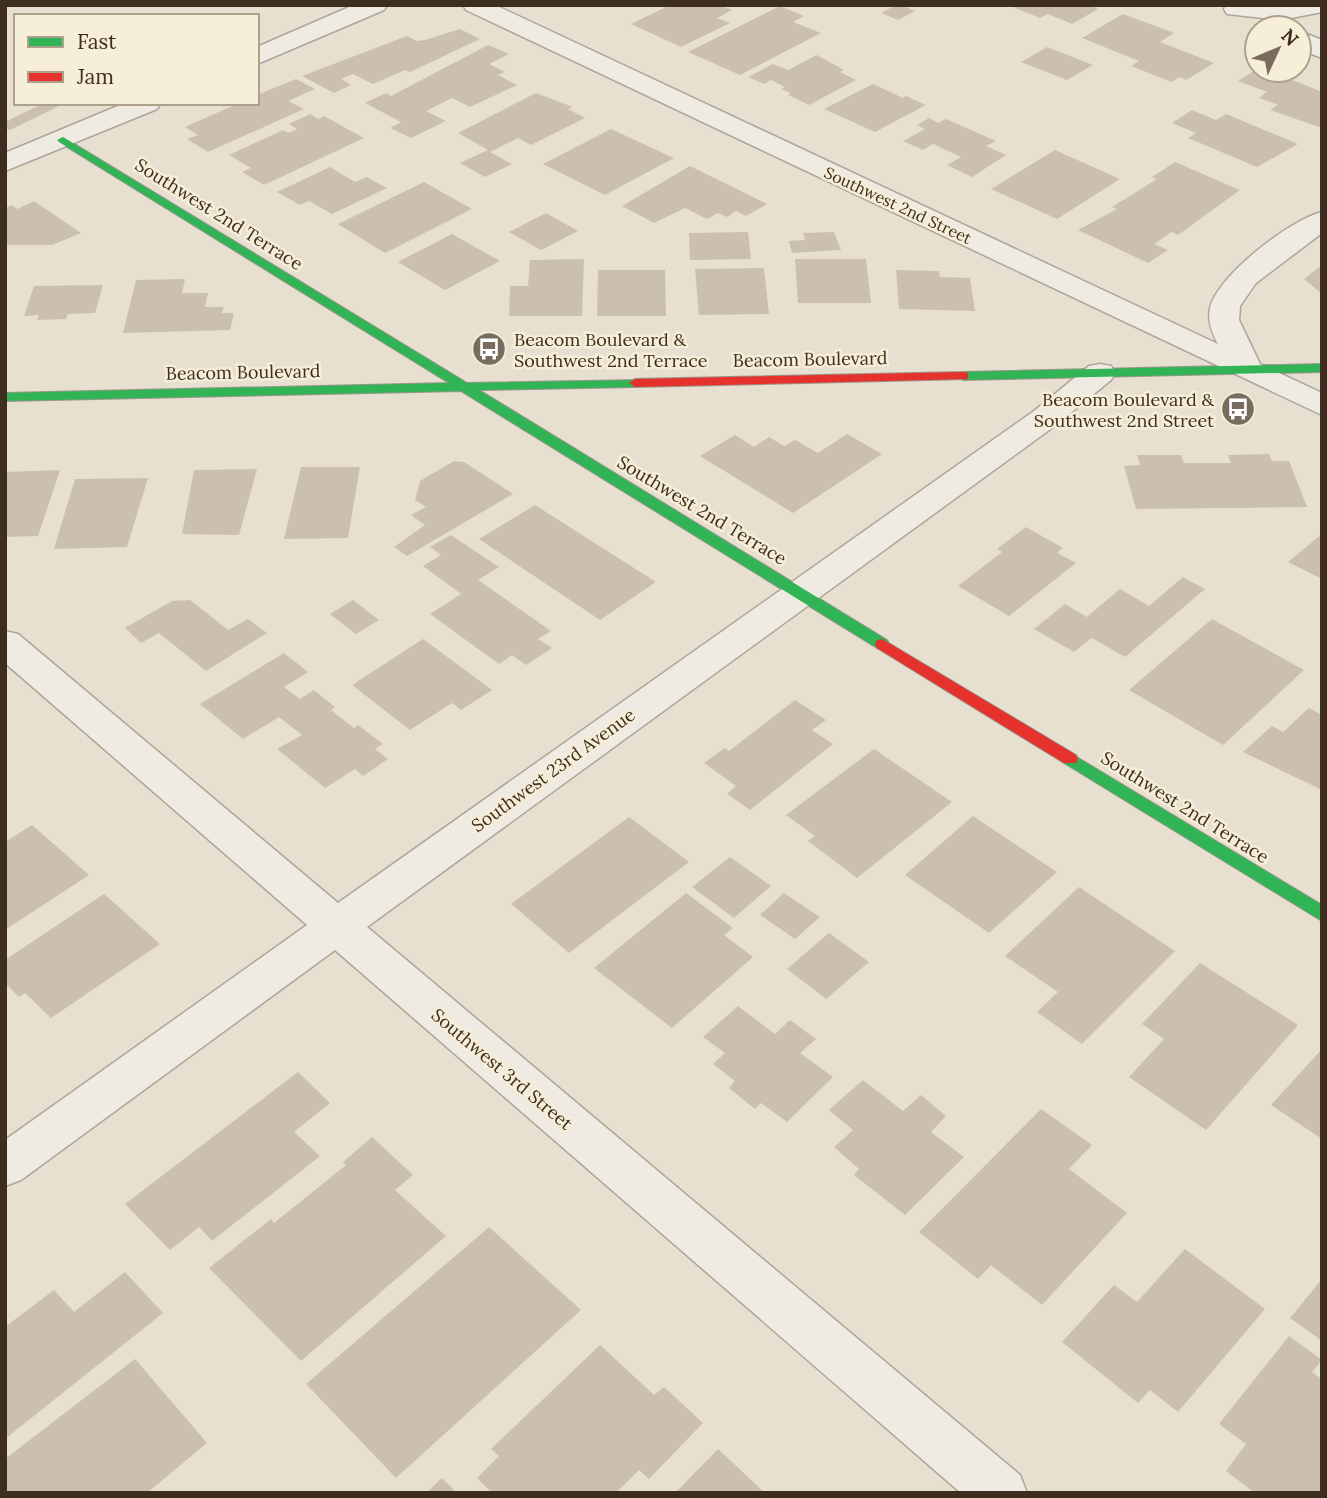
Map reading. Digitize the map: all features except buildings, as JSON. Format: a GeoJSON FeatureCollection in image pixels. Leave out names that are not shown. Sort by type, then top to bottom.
{"type":"FeatureCollection","features":[{"type":"Feature","properties":{"kind":"street"},"geometry":{"type":"LineString","coordinates":[[259,55],[375,5]]}},
{"type":"Feature","properties":{"kind":"street","name":"Southwest 2nd Street"},"geometry":{"type":"LineString","coordinates":[[475,5],[1322,405]]}},
{"type":"Feature","properties":{"kind":"street"},"geometry":{"type":"LineString","coordinates":[[1231,7],[1281,13],[1322,5]]}},
{"type":"Feature","properties":{"kind":"street"},"geometry":{"type":"LineString","coordinates":[[5,163],[143,105]]}},
{"type":"Feature","properties":{"kind":"street","name":"Southwest 2nd Terrace"},"geometry":{"type":"LineString","coordinates":[[63,140],[1322,914]]}},
{"type":"Feature","properties":{"kind":"street"},"geometry":{"type":"LineString","coordinates":[[1247,369],[1223,319],[1228,297],[1247,274],[1322,220]]}},
{"type":"Feature","properties":{"kind":"street","name":"Beacom Boulevard"},"geometry":{"type":"LineString","coordinates":[[5,397],[1322,368]]}},
{"type":"Feature","properties":{"kind":"street","name":"Southwest 23rd Avenue"},"geometry":{"type":"LineString","coordinates":[[5,1166],[799,592],[1034,426],[1100,373]]}},
{"type":"Feature","properties":{"kind":"street","name":"Southwest 3rd Street"},"geometry":{"type":"LineString","coordinates":[[5,643],[1001,1493]]}},
{"type":"Feature","properties":{"kind":"traffic: fast"},"geometry":{"type":"LineString","coordinates":[[63,140],[882,644]]}},
{"type":"Feature","properties":{"kind":"traffic: fast"},"geometry":{"type":"LineString","coordinates":[[963,376],[1322,368]]}},
{"type":"Feature","properties":{"kind":"traffic: fast"},"geometry":{"type":"LineString","coordinates":[[5,397],[635,383]]}},
{"type":"Feature","properties":{"kind":"traffic: fast"},"geometry":{"type":"LineString","coordinates":[[1070,759],[1322,914]]}},
{"type":"Feature","properties":{"kind":"traffic: jam"},"geometry":{"type":"LineString","coordinates":[[635,383],[963,376]]}},
{"type":"Feature","properties":{"kind":"traffic: jam"},"geometry":{"type":"LineString","coordinates":[[882,644],[1070,759]]}},
{"type":"Feature","properties":{"kind":"place","name":"Beacom Boulevard & Southwest 2nd Terrace"},"geometry":{"type":"Point","coordinates":[489,349]}},
{"type":"Feature","properties":{"kind":"place","name":"Beacom Boulevard & Southwest 2nd Street"},"geometry":{"type":"Point","coordinates":[1238,409]}}]}
